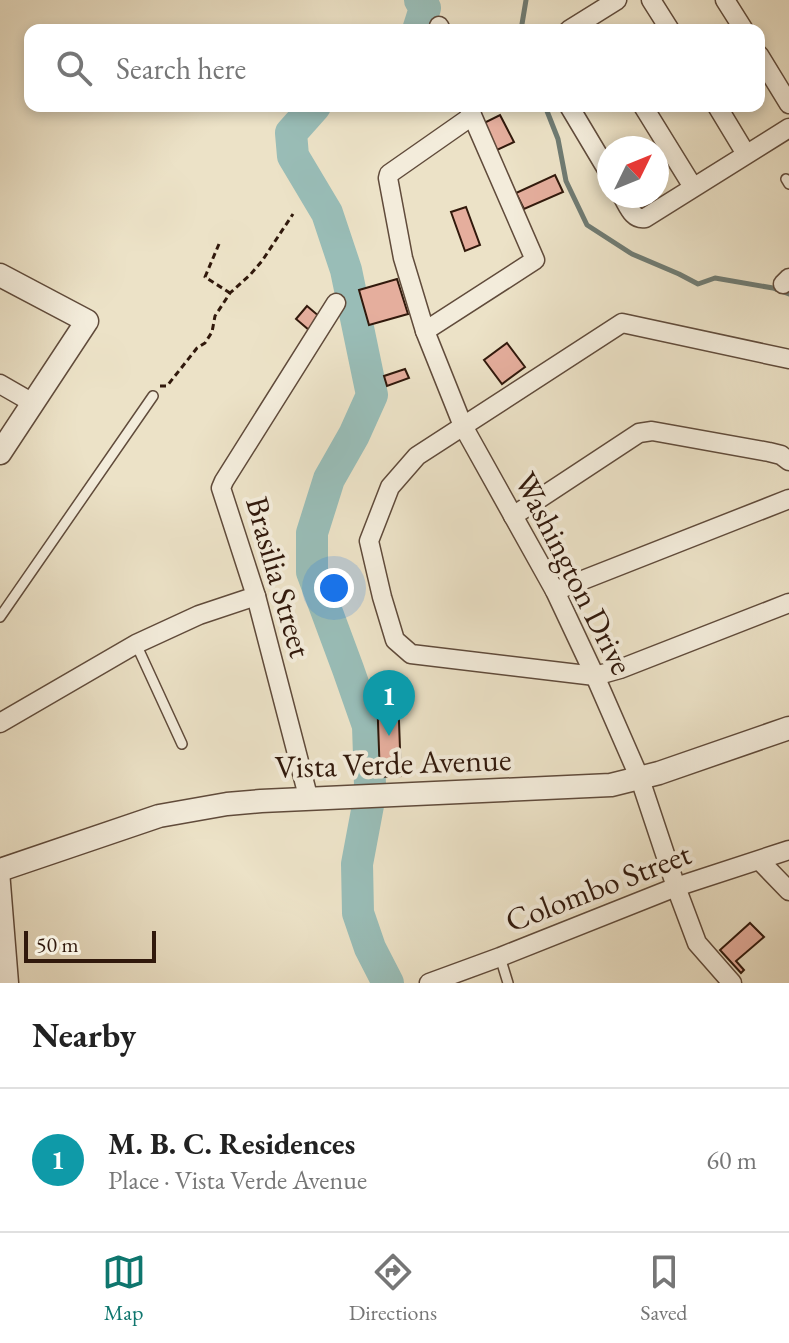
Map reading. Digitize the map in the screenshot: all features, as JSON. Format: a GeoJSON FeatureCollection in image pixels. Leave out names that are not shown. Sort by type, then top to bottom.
{"type":"FeatureCollection","features":[{"type":"Feature","properties":{"kind":"street"},"geometry":{"type":"LineString","coordinates":[[592,24],[617,0]]}},
{"type":"Feature","properties":{"kind":"street"},"geometry":{"type":"LineString","coordinates":[[651,0],[666,24]]}},
{"type":"Feature","properties":{"kind":"street"},"geometry":{"type":"LineString","coordinates":[[725,0],[740,24]]}},
{"type":"Feature","properties":{"kind":"street"},"geometry":{"type":"LineString","coordinates":[[765,65],[789,104]]}},
{"type":"Feature","properties":{"kind":"street","name":"Washington Drive"},"geometry":{"type":"LineString","coordinates":[[469,112],[391,171],[388,178],[403,258],[425,331],[463,426],[555,591],[595,676],[640,779],[697,943],[732,983]]}},
{"type":"Feature","properties":{"kind":"street"},"geometry":{"type":"LineString","coordinates":[[425,331],[535,260],[470,112]]}},
{"type":"Feature","properties":{"kind":"street"},"geometry":{"type":"LineString","coordinates":[[573,112],[597,153]]}},
{"type":"Feature","properties":{"kind":"street"},"geometry":{"type":"LineString","coordinates":[[647,112],[693,187]]}},
{"type":"Feature","properties":{"kind":"street"},"geometry":{"type":"LineString","coordinates":[[721,112],[746,154]]}},
{"type":"Feature","properties":{"kind":"street"},"geometry":{"type":"LineString","coordinates":[[669,202],[789,128]]}},
{"type":"Feature","properties":{"kind":"street"},"geometry":{"type":"LineString","coordinates":[[629,208],[640,219],[660,208]]}},
{"type":"Feature","properties":{"kind":"street"},"geometry":{"type":"LineString","coordinates":[[0,275],[87,321],[0,453]]}},
{"type":"Feature","properties":{"kind":"street","name":"Brasilia Street"},"geometry":{"type":"LineString","coordinates":[[309,800],[256,596],[221,488],[336,303]]}},
{"type":"Feature","properties":{"kind":"street"},"geometry":{"type":"LineString","coordinates":[[789,359],[622,323],[417,456],[390,487],[369,541],[395,640],[411,654],[595,676],[789,603]]}},
{"type":"Feature","properties":{"kind":"street"},"geometry":{"type":"LineString","coordinates":[[0,384],[33,403]]}},
{"type":"Feature","properties":{"kind":"street"},"geometry":{"type":"LineString","coordinates":[[513,516],[639,433],[652,431],[755,450],[781,455],[789,461]]}},
{"type":"Feature","properties":{"kind":"street"},"geometry":{"type":"LineString","coordinates":[[555,591],[789,499]]}},
{"type":"Feature","properties":{"kind":"street"},"geometry":{"type":"LineString","coordinates":[[0,723],[136,644],[199,615],[256,596]]}},
{"type":"Feature","properties":{"kind":"street","name":"Vista Verde Avenue"},"geometry":{"type":"LineString","coordinates":[[0,870],[172,814],[227,804],[611,785],[640,779],[789,728]]}},
{"type":"Feature","properties":{"kind":"street","name":"Colombo Street"},"geometry":{"type":"LineString","coordinates":[[429,983],[676,887],[789,850]]}},
{"type":"Feature","properties":{"kind":"street"},"geometry":{"type":"LineString","coordinates":[[760,861],[789,891]]}},
{"type":"Feature","properties":{"kind":"street"},"geometry":{"type":"LineString","coordinates":[[0,870],[9,983]]}},
{"type":"Feature","properties":{"kind":"lane"},"geometry":{"type":"LineString","coordinates":[[0,617],[153,396]]}},
{"type":"Feature","properties":{"kind":"lane"},"geometry":{"type":"LineString","coordinates":[[136,644],[182,744]]}},
{"type":"Feature","properties":{"kind":"lane"},"geometry":{"type":"LineString","coordinates":[[500,957],[508,983]]}},
{"type":"Feature","properties":{"kind":"path"},"geometry":{"type":"LineString","coordinates":[[153,396],[160,386],[167,386],[197,348],[205,343],[212,332],[215,316],[230,293],[262,261],[293,214]]}},
{"type":"Feature","properties":{"kind":"path"},"geometry":{"type":"LineString","coordinates":[[219,244],[205,277],[230,293]]}},
{"type":"Feature","properties":{"kind":"building"},"geometry":{"type":"Polygon","coordinates":[[[500,115],[514,142],[497,150],[484,123],[500,115]]]}},
{"type":"Feature","properties":{"kind":"building"},"geometry":{"type":"Polygon","coordinates":[[[555,175],[563,192],[524,209],[516,193],[555,175]]]}},
{"type":"Feature","properties":{"kind":"building"},"geometry":{"type":"Polygon","coordinates":[[[466,207],[480,245],[465,251],[451,212],[466,207]]]}},
{"type":"Feature","properties":{"kind":"building"},"geometry":{"type":"Polygon","coordinates":[[[397,279],[408,314],[369,325],[359,290],[397,279]]]}},
{"type":"Feature","properties":{"kind":"building"},"geometry":{"type":"Polygon","coordinates":[[[307,306],[320,317],[309,330],[296,319],[307,306]]]}},
{"type":"Feature","properties":{"kind":"building"},"geometry":{"type":"Polygon","coordinates":[[[507,343],[525,367],[502,384],[484,360],[507,343]]]}},
{"type":"Feature","properties":{"kind":"building"},"geometry":{"type":"Polygon","coordinates":[[[405,369],[409,378],[387,386],[384,376],[405,369]]]}},
{"type":"Feature","properties":{"kind":"building"},"geometry":{"type":"Polygon","coordinates":[[[398,694],[401,776],[380,777],[377,695],[398,694]]]}},
{"type":"Feature","properties":{"kind":"building"},"geometry":{"type":"Polygon","coordinates":[[[750,923],[764,937],[736,961],[744,970],[741,973],[720,950],[750,923]]]}},
{"type":"Feature","properties":{"kind":"waterway"},"geometry":{"type":"LineString","coordinates":[[420,0],[425,8],[420,24]]}},
{"type":"Feature","properties":{"kind":"waterway"},"geometry":{"type":"LineString","coordinates":[[522,24],[526,0]]}},
{"type":"Feature","properties":{"kind":"waterway"},"geometry":{"type":"LineString","coordinates":[[310,112],[291,133],[293,156],[327,213],[346,270],[372,395],[329,479],[312,533],[312,572],[368,726],[370,785]]}},
{"type":"Feature","properties":{"kind":"waterway"},"geometry":{"type":"LineString","coordinates":[[547,112],[558,139],[566,181],[587,225],[632,254],[698,284],[715,278],[773,288],[789,294]]}},
{"type":"Feature","properties":{"kind":"waterway"},"geometry":{"type":"LineString","coordinates":[[369,800],[357,864],[358,913],[370,948],[388,983]]}},
{"type":"Feature","properties":{"kind":"place","name":"M. B. C. Residences"},"geometry":{"type":"Point","coordinates":[389,736]}}]}
